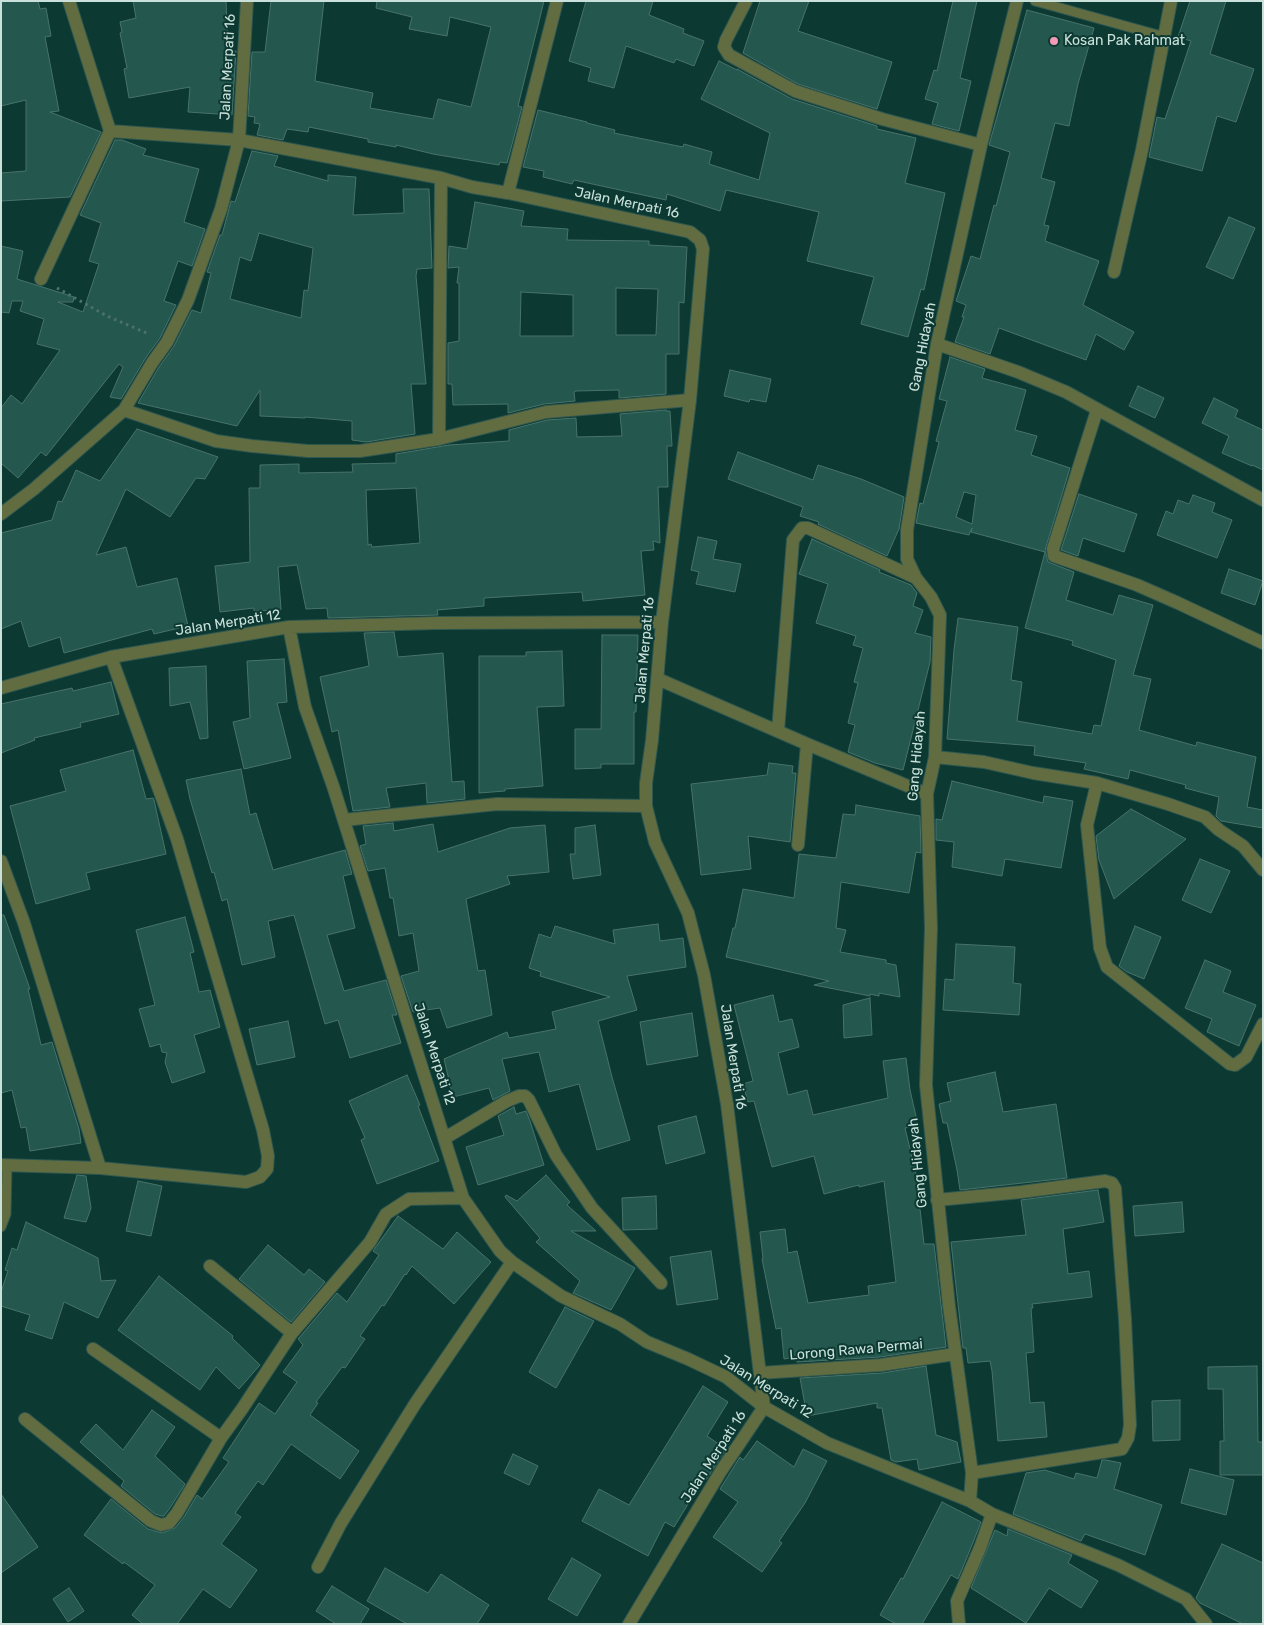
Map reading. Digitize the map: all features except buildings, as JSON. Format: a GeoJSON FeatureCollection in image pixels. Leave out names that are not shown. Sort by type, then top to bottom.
{"type":"FeatureCollection","features":[{"type":"Feature","properties":{"kind":"street"},"geometry":{"type":"LineString","coordinates":[[41,278],[110,131],[69,1]]}},
{"type":"Feature","properties":{"kind":"street","name":"Jalan Merpati 16"},"geometry":{"type":"LineString","coordinates":[[246,1],[239,140],[441,178],[472,187],[690,232],[700,240],[703,249],[690,400],[662,622],[652,740],[646,783],[646,806],[655,842],[688,913],[704,975],[727,1104],[764,1407],[721,1471],[629,1624]]}},
{"type":"Feature","properties":{"kind":"street"},"geometry":{"type":"LineString","coordinates":[[508,193],[557,1]]}},
{"type":"Feature","properties":{"kind":"street"},"geometry":{"type":"LineString","coordinates":[[746,1],[726,40],[724,47],[729,55],[795,91],[882,120],[981,145]]}},
{"type":"Feature","properties":{"kind":"street","name":"Gang Hidayah"},"geometry":{"type":"LineString","coordinates":[[970,1501],[972,1473],[955,1354],[926,1085],[931,928],[927,794],[935,757],[940,615],[931,597],[916,578],[907,559],[907,530],[937,344],[981,145],[1016,1]]}},
{"type":"Feature","properties":{"kind":"street"},"geometry":{"type":"LineString","coordinates":[[1114,272],[1142,150],[1171,1]]}},
{"type":"Feature","properties":{"kind":"street"},"geometry":{"type":"LineString","coordinates":[[1,514],[34,489],[124,410],[167,342],[188,300],[221,209],[239,140],[110,131]]}},
{"type":"Feature","properties":{"kind":"street"},"geometry":{"type":"LineString","coordinates":[[439,440],[441,178]]}},
{"type":"Feature","properties":{"kind":"street"},"geometry":{"type":"LineString","coordinates":[[937,344],[1018,372],[1066,392],[1263,500]]}},
{"type":"Feature","properties":{"kind":"street"},"geometry":{"type":"LineString","coordinates":[[124,410],[216,441],[308,451],[360,451],[439,440],[546,412],[690,400]]}},
{"type":"Feature","properties":{"kind":"street"},"geometry":{"type":"LineString","coordinates":[[1097,410],[1053,549],[1054,556],[1137,585],[1263,643]]}},
{"type":"Feature","properties":{"kind":"street"},"geometry":{"type":"LineString","coordinates":[[778,731],[793,540],[802,528],[808,528],[916,578]]}},
{"type":"Feature","properties":{"kind":"street"},"geometry":{"type":"LineString","coordinates":[[289,627],[437,623],[662,622]]}},
{"type":"Feature","properties":{"kind":"street","name":"Jalan Merpati 12"},"geometry":{"type":"LineString","coordinates":[[1,688],[111,657],[289,627],[305,707],[344,820],[463,1198],[500,1251],[512,1262],[561,1296],[620,1324],[647,1342],[726,1377],[764,1407],[827,1443],[970,1501],[992,1514],[1118,1565],[1186,1600],[1206,1624]]}},
{"type":"Feature","properties":{"kind":"street"},"geometry":{"type":"LineString","coordinates":[[1,1152],[4,1165],[100,1168],[246,1182],[260,1177],[267,1169],[268,1156],[264,1130],[177,839],[111,657]]}},
{"type":"Feature","properties":{"kind":"street"},"geometry":{"type":"LineString","coordinates":[[658,679],[927,794]]}},
{"type":"Feature","properties":{"kind":"street"},"geometry":{"type":"LineString","coordinates":[[798,845],[807,744]]}},
{"type":"Feature","properties":{"kind":"street"},"geometry":{"type":"LineString","coordinates":[[935,757],[984,762],[1033,773],[1097,783],[1168,804],[1205,818],[1243,846],[1263,870]]}},
{"type":"Feature","properties":{"kind":"street"},"geometry":{"type":"LineString","coordinates":[[1097,783],[1087,825],[1100,948],[1107,967],[1230,1064],[1235,1065],[1246,1057],[1263,1024]]}},
{"type":"Feature","properties":{"kind":"street"},"geometry":{"type":"LineString","coordinates":[[344,820],[497,804],[646,806]]}},
{"type":"Feature","properties":{"kind":"street"},"geometry":{"type":"LineString","coordinates":[[1,861],[24,924],[100,1168]]}},
{"type":"Feature","properties":{"kind":"street"},"geometry":{"type":"LineString","coordinates":[[445,1138],[507,1101],[519,1096],[525,1096],[530,1100],[556,1155],[592,1208],[661,1283]]}},
{"type":"Feature","properties":{"kind":"street"},"geometry":{"type":"LineString","coordinates":[[937,1200],[1105,1181],[1112,1183],[1115,1188],[1125,1319],[1130,1425],[1128,1438],[1122,1449],[972,1473]]}},
{"type":"Feature","properties":{"kind":"street"},"geometry":{"type":"LineString","coordinates":[[26,1419],[151,1521],[161,1525],[169,1523],[177,1513],[221,1438],[292,1332],[370,1242],[386,1214],[408,1199],[463,1198]]}},
{"type":"Feature","properties":{"kind":"street"},"geometry":{"type":"LineString","coordinates":[[318,1566],[341,1523],[414,1404],[512,1262]]}},
{"type":"Feature","properties":{"kind":"street"},"geometry":{"type":"LineString","coordinates":[[210,1266],[292,1332]]}},
{"type":"Feature","properties":{"kind":"street"},"geometry":{"type":"LineString","coordinates":[[93,1349],[221,1438]]}},
{"type":"Feature","properties":{"kind":"street","name":"Lorong Rawa Permai"},"geometry":{"type":"LineString","coordinates":[[760,1373],[881,1365],[955,1354]]}},
{"type":"Feature","properties":{"kind":"street"},"geometry":{"type":"LineString","coordinates":[[959,1624],[957,1600],[980,1548],[992,1514]]}},
{"type":"Feature","properties":{"kind":"lane"},"geometry":{"type":"LineString","coordinates":[[1035,1],[1165,37]]}},
{"type":"Feature","properties":{"kind":"lane"},"geometry":{"type":"LineString","coordinates":[[1,1227],[6,1214],[4,1165]]}},
{"type":"Feature","properties":{"kind":"path"},"geometry":{"type":"LineString","coordinates":[[41,278],[107,316],[167,342]]}},
{"type":"Feature","properties":{"kind":"place","name":"Kosan Pak Rahmat"},"geometry":{"type":"Point","coordinates":[1054,41]}}]}
